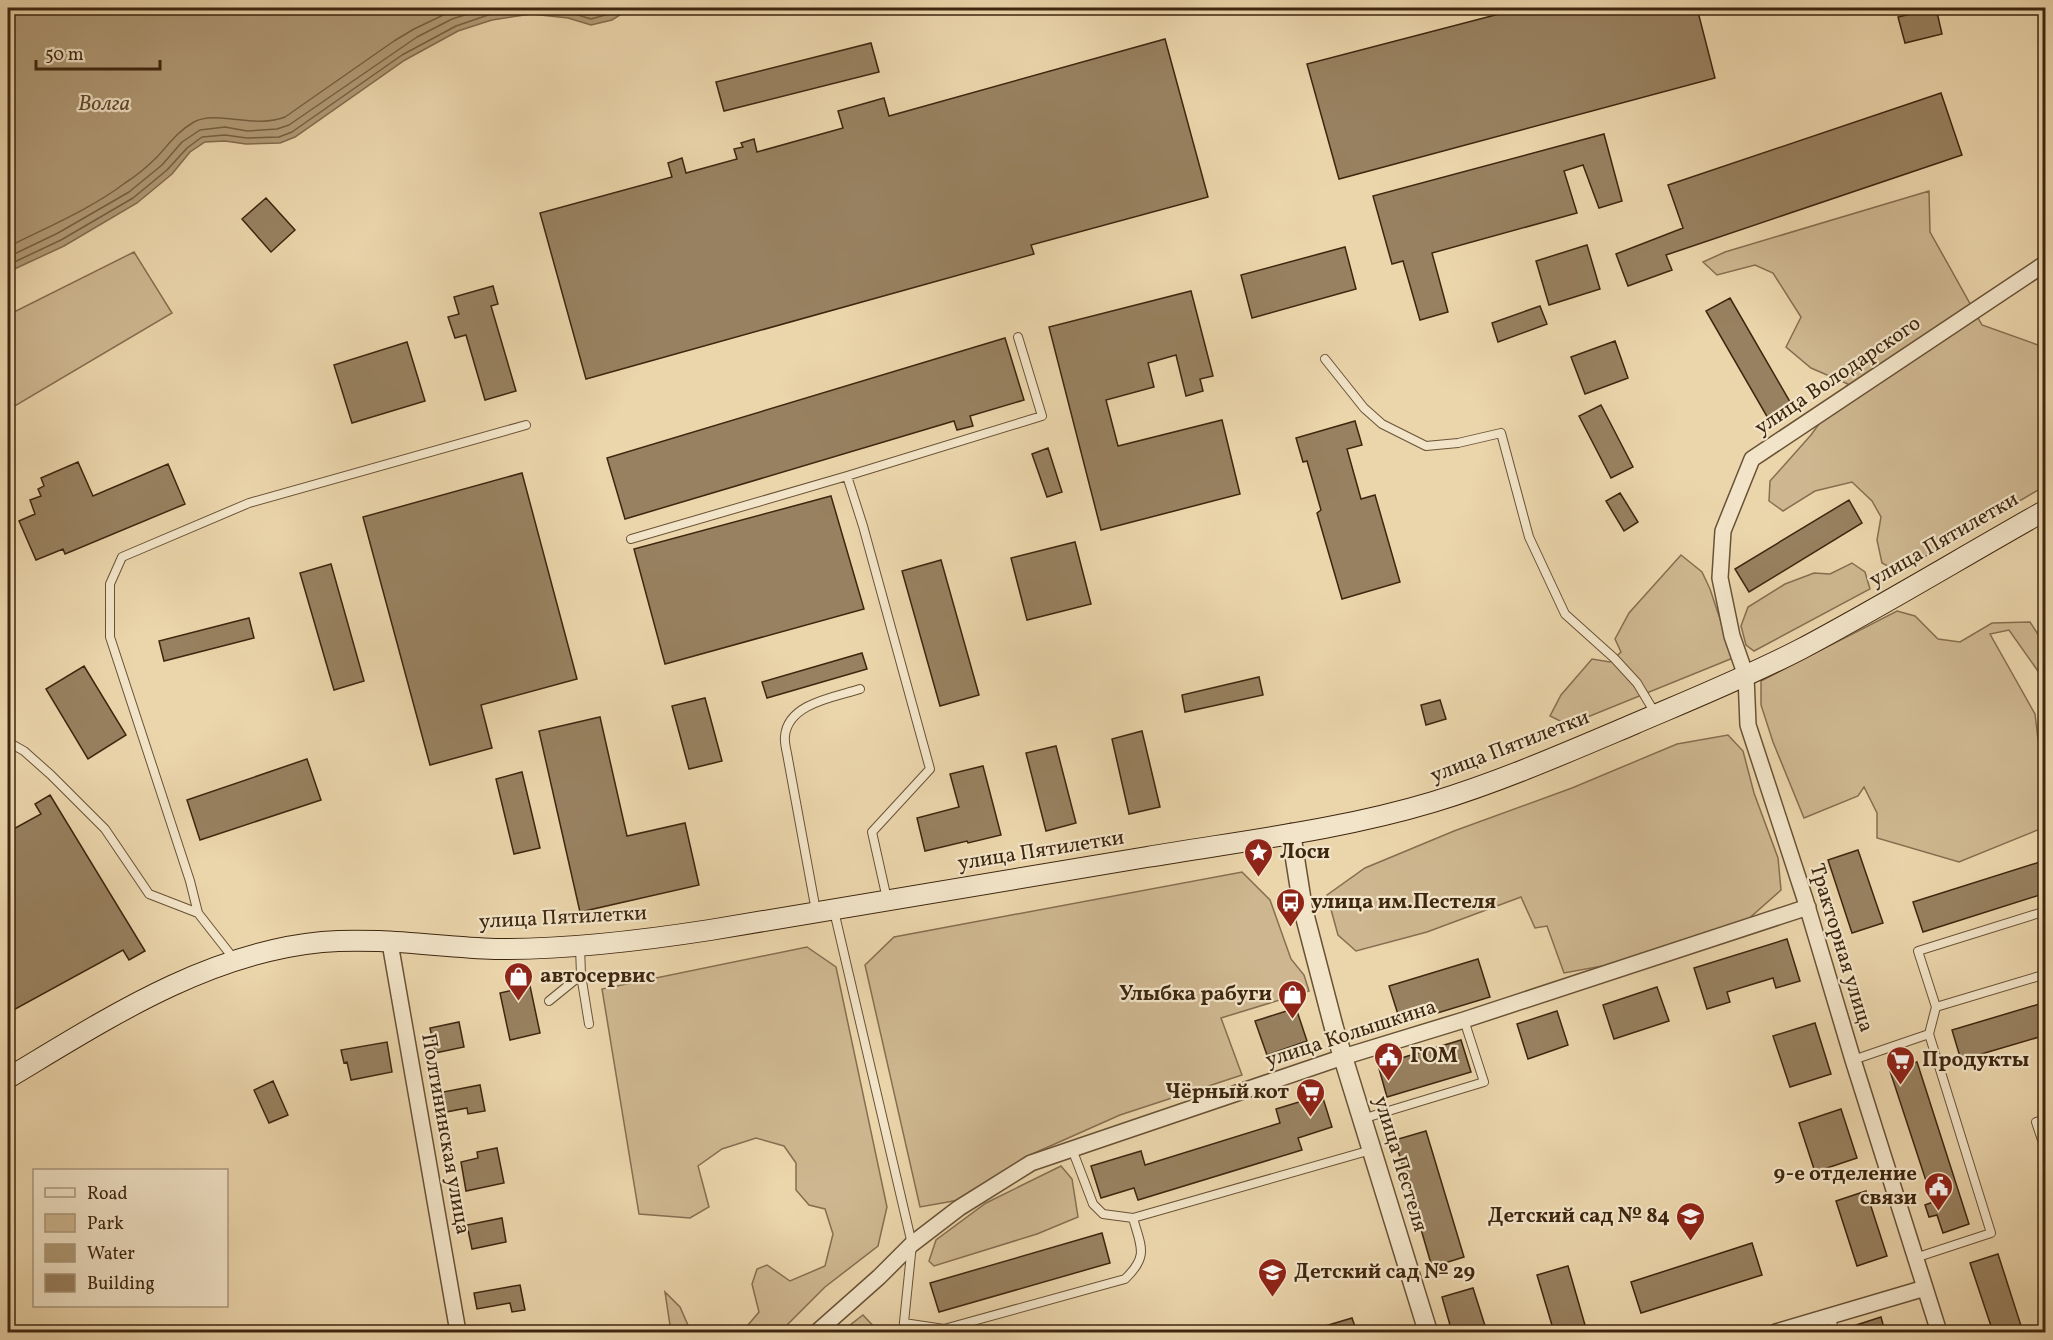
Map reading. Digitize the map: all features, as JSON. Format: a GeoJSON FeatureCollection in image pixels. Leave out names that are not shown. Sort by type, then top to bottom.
{"type":"FeatureCollection","features":[{"type":"Feature","properties":{"kind":"main road","name":"улица Пятилетки"},"geometry":{"type":"LineString","coordinates":[[8,1078],[140,1001],[235,960],[322,942],[505,949],[580,945],[696,932],[1291,833],[1362,820],[1448,797],[1524,770],[1746,676],[1807,646],[2046,510]]}},
{"type":"Feature","properties":{"kind":"street","name":"улица Володарского"},"geometry":{"type":"LineString","coordinates":[[1746,676],[1732,636],[1720,578],[1723,531],[1752,459],[2046,263]]}},
{"type":"Feature","properties":{"kind":"street","name":"Тракторная улица"},"geometry":{"type":"LineString","coordinates":[[1746,676],[1748,726],[1808,907],[1853,1060],[1939,1332]]}},
{"type":"Feature","properties":{"kind":"street","name":"улица Пестеля"},"geometry":{"type":"LineString","coordinates":[[1291,833],[1303,909],[1343,1057],[1428,1332]]}},
{"type":"Feature","properties":{"kind":"street","name":"улица Колышкина"},"geometry":{"type":"LineString","coordinates":[[817,1332],[912,1244],[959,1208],[1031,1163],[1343,1057],[1464,1020],[1808,907]]}},
{"type":"Feature","properties":{"kind":"street","name":"Полтининская улица"},"geometry":{"type":"LineString","coordinates":[[390,943],[458,1332]]}},
{"type":"Feature","properties":{"kind":"street"},"geometry":{"type":"LineString","coordinates":[[1776,1332],[1925,1288]]}},
{"type":"Feature","properties":{"kind":"lane"},"geometry":{"type":"LineString","coordinates":[[631,539],[1042,417],[1018,337]]}},
{"type":"Feature","properties":{"kind":"lane"},"geometry":{"type":"LineString","coordinates":[[1326,359],[1364,408],[1382,424],[1426,447],[1458,443],[1502,432],[1529,537],[1565,614],[1614,658],[1637,683],[1656,714]]}},
{"type":"Feature","properties":{"kind":"lane"},"geometry":{"type":"LineString","coordinates":[[235,960],[198,913],[190,881],[110,637],[110,584],[122,557],[249,503],[526,425]]}},
{"type":"Feature","properties":{"kind":"lane"},"geometry":{"type":"LineString","coordinates":[[847,476],[930,769],[872,832],[887,901]]}},
{"type":"Feature","properties":{"kind":"lane"},"geometry":{"type":"LineString","coordinates":[[860,689],[805,708],[792,719],[785,735],[788,759],[825,911],[912,1244],[903,1332]]}},
{"type":"Feature","properties":{"kind":"lane"},"geometry":{"type":"LineString","coordinates":[[8,742],[24,751],[51,775],[105,829],[149,894],[198,913]]}},
{"type":"Feature","properties":{"kind":"lane"},"geometry":{"type":"LineString","coordinates":[[1915,1258],[1991,1233],[1929,1034],[1936,1007],[1918,951],[2046,911]]}},
{"type":"Feature","properties":{"kind":"lane"},"geometry":{"type":"LineString","coordinates":[[580,945],[581,975],[589,1024]]}},
{"type":"Feature","properties":{"kind":"lane"},"geometry":{"type":"LineString","coordinates":[[1936,1007],[2046,974]]}},
{"type":"Feature","properties":{"kind":"lane"},"geometry":{"type":"LineString","coordinates":[[549,1001],[581,975]]}},
{"type":"Feature","properties":{"kind":"lane"},"geometry":{"type":"LineString","coordinates":[[1362,1119],[1484,1082],[1464,1020]]}},
{"type":"Feature","properties":{"kind":"lane"},"geometry":{"type":"LineString","coordinates":[[1853,1060],[1929,1034]]}},
{"type":"Feature","properties":{"kind":"lane"},"geometry":{"type":"LineString","coordinates":[[2046,1119],[2036,1122],[2046,1152]]}},
{"type":"Feature","properties":{"kind":"lane"},"geometry":{"type":"LineString","coordinates":[[1072,1149],[1093,1204],[1103,1214],[1133,1218],[1372,1150]]}},
{"type":"Feature","properties":{"kind":"lane"},"geometry":{"type":"LineString","coordinates":[[904,1323],[944,1329],[1125,1280],[1137,1267],[1142,1253],[1133,1218]]}},
{"type":"Feature","properties":{"kind":"lane"},"geometry":{"type":"LineString","coordinates":[[1830,1316],[1835,1332]]}},
{"type":"Feature","properties":{"kind":"green space"},"geometry":{"type":"Polygon","coordinates":[[[1929,191],[1930,232],[1982,325],[2038,345],[2045,356],[2045,486],[1899,572],[1882,563],[1877,540],[1881,517],[1872,501],[1852,482],[1815,491],[1783,511],[1769,501],[1770,481],[1811,435],[1848,384],[1811,368],[1786,347],[1801,317],[1773,273],[1755,265],[1717,275],[1703,262],[1725,252],[1929,191]]]}},
{"type":"Feature","properties":{"kind":"green space"},"geometry":{"type":"Polygon","coordinates":[[[134,252],[172,313],[8,410],[8,315],[134,252]]]}},
{"type":"Feature","properties":{"kind":"green space"},"geometry":{"type":"Polygon","coordinates":[[[1681,555],[1702,572],[1733,658],[1568,725],[1550,716],[1561,695],[1592,659],[1610,662],[1621,652],[1615,639],[1629,613],[1681,555]]]}},
{"type":"Feature","properties":{"kind":"green space"},"geometry":{"type":"Polygon","coordinates":[[[1852,563],[1865,572],[1870,589],[1754,651],[1746,645],[1741,626],[1748,607],[1785,584],[1814,573],[1830,574],[1852,563]]]}},
{"type":"Feature","properties":{"kind":"green space"},"geometry":{"type":"Polygon","coordinates":[[[1897,611],[1915,616],[1938,639],[1960,642],[1992,623],[2030,622],[2045,645],[2045,672],[2040,674],[2009,630],[1990,634],[2035,714],[2038,739],[2045,752],[2045,827],[1959,862],[1877,838],[1877,813],[1864,787],[1858,796],[1804,818],[1773,742],[1761,705],[1761,681],[1897,611]]]}},
{"type":"Feature","properties":{"kind":"green space"},"geometry":{"type":"Polygon","coordinates":[[[1728,735],[1743,751],[1754,793],[1778,858],[1781,890],[1746,921],[1608,965],[1564,973],[1547,926],[1535,928],[1521,897],[1427,932],[1356,951],[1338,935],[1327,895],[1365,868],[1454,831],[1572,788],[1677,744],[1728,735]]]}},
{"type":"Feature","properties":{"kind":"green space"},"geometry":{"type":"Polygon","coordinates":[[[1242,872],[1270,900],[1291,959],[1304,975],[1309,991],[1221,1018],[1242,1075],[1120,1115],[1030,1155],[959,1200],[920,1207],[865,965],[894,937],[1242,872]]]}},
{"type":"Feature","properties":{"kind":"green space"},"geometry":{"type":"Polygon","coordinates":[[[807,947],[836,967],[887,1207],[878,1246],[825,1287],[780,1332],[742,1332],[759,1312],[752,1284],[757,1269],[767,1265],[790,1281],[825,1266],[833,1234],[825,1209],[809,1205],[796,1190],[796,1163],[784,1146],[756,1138],[722,1149],[698,1166],[709,1207],[690,1218],[639,1214],[602,989],[807,947]]]}},
{"type":"Feature","properties":{"kind":"green space"},"geometry":{"type":"Polygon","coordinates":[[[1061,1166],[1072,1179],[1078,1217],[1037,1234],[934,1266],[929,1261],[936,1240],[986,1203],[1061,1166]]]}},
{"type":"Feature","properties":{"kind":"green space"},"geometry":{"type":"Polygon","coordinates":[[[665,1292],[680,1307],[691,1332],[671,1332],[665,1292]]]}},
{"type":"Feature","properties":{"kind":"green space"},"geometry":{"type":"Polygon","coordinates":[[[863,1315],[879,1332],[841,1332],[863,1315]]]}},
{"type":"Feature","properties":{"kind":"water","name":"Волга"},"geometry":{"type":"Polygon","coordinates":[[[8,8],[631,8],[612,20],[591,25],[568,18],[531,14],[492,20],[458,31],[405,60],[295,137],[280,143],[205,142],[190,152],[172,174],[137,203],[64,246],[8,272],[8,8]]]}},
{"type":"Feature","properties":{"kind":"building"},"geometry":{"type":"Polygon","coordinates":[[[1522,8],[1697,8],[1715,78],[1339,179],[1307,64],[1522,8]]]}},
{"type":"Feature","properties":{"kind":"building"},"geometry":{"type":"Polygon","coordinates":[[[1936,8],[1942,34],[1905,43],[1898,17],[1936,8]]]}},
{"type":"Feature","properties":{"kind":"building"},"geometry":{"type":"Polygon","coordinates":[[[1165,39],[1208,197],[1031,245],[1034,254],[586,379],[540,213],[672,177],[668,163],[682,158],[686,173],[737,159],[734,149],[743,147],[741,143],[754,139],[757,152],[843,128],[838,111],[884,98],[889,116],[1165,39]]]}},
{"type":"Feature","properties":{"kind":"building"},"geometry":{"type":"Polygon","coordinates":[[[871,43],[879,72],[724,111],[716,82],[871,43]]]}},
{"type":"Feature","properties":{"kind":"building"},"geometry":{"type":"Polygon","coordinates":[[[1941,93],[1962,155],[1666,255],[1672,270],[1628,286],[1616,254],[1683,228],[1668,185],[1941,93]]]}},
{"type":"Feature","properties":{"kind":"building"},"geometry":{"type":"Polygon","coordinates":[[[1604,134],[1622,201],[1599,208],[1583,165],[1564,171],[1577,213],[1432,253],[1448,312],[1420,320],[1403,261],[1392,264],[1373,196],[1604,134]]]}},
{"type":"Feature","properties":{"kind":"building"},"geometry":{"type":"Polygon","coordinates":[[[266,198],[295,230],[271,252],[242,219],[266,198]]]}},
{"type":"Feature","properties":{"kind":"building"},"geometry":{"type":"Polygon","coordinates":[[[1587,245],[1600,289],[1549,305],[1536,261],[1587,245]]]}},
{"type":"Feature","properties":{"kind":"building"},"geometry":{"type":"Polygon","coordinates":[[[1345,247],[1356,289],[1252,318],[1241,275],[1345,247]]]}},
{"type":"Feature","properties":{"kind":"building"},"geometry":{"type":"Polygon","coordinates":[[[493,286],[498,304],[491,306],[516,391],[485,400],[466,335],[455,338],[448,317],[459,314],[454,297],[493,286]]]}},
{"type":"Feature","properties":{"kind":"building"},"geometry":{"type":"Polygon","coordinates":[[[1191,291],[1213,376],[1200,379],[1203,391],[1186,396],[1176,355],[1148,363],[1154,387],[1106,400],[1118,446],[1222,420],[1240,494],[1101,530],[1049,327],[1191,291]]]}},
{"type":"Feature","properties":{"kind":"building"},"geometry":{"type":"Polygon","coordinates":[[[1730,298],[1793,407],[1769,420],[1706,311],[1730,298]]]}},
{"type":"Feature","properties":{"kind":"building"},"geometry":{"type":"Polygon","coordinates":[[[1540,306],[1547,324],[1498,342],[1492,323],[1540,306]]]}},
{"type":"Feature","properties":{"kind":"building"},"geometry":{"type":"Polygon","coordinates":[[[1005,338],[1024,400],[970,416],[973,426],[957,430],[954,421],[625,519],[607,458],[1005,338]]]}},
{"type":"Feature","properties":{"kind":"building"},"geometry":{"type":"Polygon","coordinates":[[[1615,341],[1628,378],[1585,394],[1571,357],[1615,341]]]}},
{"type":"Feature","properties":{"kind":"building"},"geometry":{"type":"Polygon","coordinates":[[[407,342],[425,401],[352,423],[334,365],[407,342]]]}},
{"type":"Feature","properties":{"kind":"building"},"geometry":{"type":"Polygon","coordinates":[[[1601,405],[1633,467],[1611,478],[1579,416],[1601,405]]]}},
{"type":"Feature","properties":{"kind":"building"},"geometry":{"type":"Polygon","coordinates":[[[1355,421],[1362,445],[1347,449],[1361,499],[1375,495],[1400,582],[1342,599],[1317,513],[1321,510],[1307,461],[1303,462],[1296,438],[1355,421]]]}},
{"type":"Feature","properties":{"kind":"building"},"geometry":{"type":"Polygon","coordinates":[[[1048,448],[1062,492],[1047,497],[1032,454],[1048,448]]]}},
{"type":"Feature","properties":{"kind":"building"},"geometry":{"type":"Polygon","coordinates":[[[78,462],[93,496],[168,464],[185,504],[65,554],[63,549],[36,560],[19,521],[35,514],[30,500],[41,496],[38,489],[44,486],[41,478],[78,462]]]}},
{"type":"Feature","properties":{"kind":"building"},"geometry":{"type":"Polygon","coordinates":[[[522,473],[577,679],[481,705],[492,748],[430,765],[363,517],[522,473]]]}},
{"type":"Feature","properties":{"kind":"building"},"geometry":{"type":"Polygon","coordinates":[[[1620,493],[1638,522],[1624,531],[1606,501],[1620,493]]]}},
{"type":"Feature","properties":{"kind":"building"},"geometry":{"type":"Polygon","coordinates":[[[831,496],[864,609],[665,664],[634,549],[831,496]]]}},
{"type":"Feature","properties":{"kind":"building"},"geometry":{"type":"Polygon","coordinates":[[[1849,500],[1862,523],[1749,592],[1735,569],[1849,500]]]}},
{"type":"Feature","properties":{"kind":"building"},"geometry":{"type":"Polygon","coordinates":[[[1075,542],[1091,604],[1027,620],[1011,558],[1075,542]]]}},
{"type":"Feature","properties":{"kind":"building"},"geometry":{"type":"Polygon","coordinates":[[[941,560],[979,695],[940,706],[902,571],[941,560]]]}},
{"type":"Feature","properties":{"kind":"building"},"geometry":{"type":"Polygon","coordinates":[[[331,564],[364,681],[334,690],[300,573],[331,564]]]}},
{"type":"Feature","properties":{"kind":"building"},"geometry":{"type":"Polygon","coordinates":[[[249,618],[254,638],[164,661],[159,641],[249,618]]]}},
{"type":"Feature","properties":{"kind":"building"},"geometry":{"type":"Polygon","coordinates":[[[862,653],[867,669],[767,698],[762,682],[862,653]]]}},
{"type":"Feature","properties":{"kind":"building"},"geometry":{"type":"Polygon","coordinates":[[[84,666],[126,735],[88,759],[46,689],[84,666]]]}},
{"type":"Feature","properties":{"kind":"building"},"geometry":{"type":"Polygon","coordinates":[[[1259,677],[1263,695],[1185,712],[1182,695],[1259,677]]]}},
{"type":"Feature","properties":{"kind":"building"},"geometry":{"type":"Polygon","coordinates":[[[705,698],[722,761],[689,769],[672,706],[705,698]]]}},
{"type":"Feature","properties":{"kind":"building"},"geometry":{"type":"Polygon","coordinates":[[[1440,700],[1446,719],[1426,725],[1421,705],[1440,700]]]}},
{"type":"Feature","properties":{"kind":"building"},"geometry":{"type":"Polygon","coordinates":[[[600,717],[627,836],[685,823],[699,885],[580,912],[539,731],[600,717]]]}},
{"type":"Feature","properties":{"kind":"building"},"geometry":{"type":"Polygon","coordinates":[[[1142,731],[1160,807],[1129,814],[1112,739],[1142,731]]]}},
{"type":"Feature","properties":{"kind":"building"},"geometry":{"type":"Polygon","coordinates":[[[1056,746],[1076,823],[1046,831],[1026,753],[1056,746]]]}},
{"type":"Feature","properties":{"kind":"building"},"geometry":{"type":"Polygon","coordinates":[[[307,759],[321,800],[200,840],[187,800],[307,759]]]}},
{"type":"Feature","properties":{"kind":"building"},"geometry":{"type":"Polygon","coordinates":[[[983,766],[1001,835],[925,851],[917,818],[959,807],[950,774],[983,766]]]}},
{"type":"Feature","properties":{"kind":"building"},"geometry":{"type":"Polygon","coordinates":[[[522,772],[540,848],[514,854],[496,779],[522,772]]]}},
{"type":"Feature","properties":{"kind":"building"},"geometry":{"type":"Polygon","coordinates":[[[50,795],[145,951],[129,960],[123,950],[8,1013],[8,832],[41,814],[35,804],[50,795]]]}},
{"type":"Feature","properties":{"kind":"building"},"geometry":{"type":"Polygon","coordinates":[[[1858,850],[1883,923],[1852,933],[1828,860],[1858,850]]]}},
{"type":"Feature","properties":{"kind":"building"},"geometry":{"type":"Polygon","coordinates":[[[2046,860],[2046,893],[1923,932],[1913,902],[2046,860]]]}},
{"type":"Feature","properties":{"kind":"building"},"geometry":{"type":"Polygon","coordinates":[[[1787,939],[1800,981],[1776,988],[1773,978],[1727,992],[1730,1002],[1707,1009],[1694,968],[1787,939]]]}},
{"type":"Feature","properties":{"kind":"building"},"geometry":{"type":"Polygon","coordinates":[[[1478,959],[1490,997],[1401,1024],[1389,986],[1478,959]]]}},
{"type":"Feature","properties":{"kind":"building"},"geometry":{"type":"Polygon","coordinates":[[[530,986],[540,1033],[510,1040],[500,993],[530,986]]]}},
{"type":"Feature","properties":{"kind":"building"},"geometry":{"type":"Polygon","coordinates":[[[1657,987],[1669,1021],[1614,1039],[1603,1005],[1657,987]]]}},
{"type":"Feature","properties":{"kind":"building"},"geometry":{"type":"Polygon","coordinates":[[[2046,1002],[2046,1035],[1961,1060],[1952,1030],[2046,1002]]]}},
{"type":"Feature","properties":{"kind":"building"},"geometry":{"type":"Polygon","coordinates":[[[1296,1008],[1307,1041],[1267,1055],[1255,1021],[1296,1008]]]}},
{"type":"Feature","properties":{"kind":"building"},"geometry":{"type":"Polygon","coordinates":[[[1557,1011],[1568,1045],[1528,1059],[1517,1024],[1557,1011]]]}},
{"type":"Feature","properties":{"kind":"building"},"geometry":{"type":"Polygon","coordinates":[[[459,1022],[464,1047],[435,1053],[430,1028],[459,1022]]]}},
{"type":"Feature","properties":{"kind":"building"},"geometry":{"type":"Polygon","coordinates":[[[1815,1023],[1831,1074],[1790,1087],[1773,1036],[1815,1023]]]}},
{"type":"Feature","properties":{"kind":"building"},"geometry":{"type":"Polygon","coordinates":[[[1461,1040],[1471,1072],[1387,1097],[1378,1065],[1461,1040]]]}},
{"type":"Feature","properties":{"kind":"building"},"geometry":{"type":"Polygon","coordinates":[[[387,1042],[392,1072],[351,1080],[347,1062],[344,1063],[341,1050],[387,1042]]]}},
{"type":"Feature","properties":{"kind":"building"},"geometry":{"type":"Polygon","coordinates":[[[1917,1062],[1969,1224],[1943,1233],[1937,1215],[1929,1217],[1925,1205],[1933,1202],[1890,1071],[1917,1062]]]}},
{"type":"Feature","properties":{"kind":"building"},"geometry":{"type":"Polygon","coordinates":[[[273,1081],[288,1115],[269,1123],[254,1090],[273,1081]]]}},
{"type":"Feature","properties":{"kind":"building"},"geometry":{"type":"Polygon","coordinates":[[[480,1085],[485,1111],[468,1114],[467,1108],[446,1112],[443,1092],[480,1085]]]}},
{"type":"Feature","properties":{"kind":"building"},"geometry":{"type":"Polygon","coordinates":[[[1322,1095],[1332,1127],[1298,1138],[1302,1150],[1138,1200],[1134,1188],[1101,1198],[1091,1166],[1141,1151],[1145,1165],[1280,1123],[1276,1109],[1322,1095]]]}},
{"type":"Feature","properties":{"kind":"building"},"geometry":{"type":"Polygon","coordinates":[[[1841,1109],[1857,1158],[1815,1172],[1799,1123],[1841,1109]]]}},
{"type":"Feature","properties":{"kind":"building"},"geometry":{"type":"Polygon","coordinates":[[[1426,1131],[1464,1257],[1432,1267],[1395,1140],[1426,1131]]]}},
{"type":"Feature","properties":{"kind":"building"},"geometry":{"type":"Polygon","coordinates":[[[497,1148],[504,1183],[466,1191],[461,1162],[478,1158],[477,1152],[497,1148]]]}},
{"type":"Feature","properties":{"kind":"building"},"geometry":{"type":"Polygon","coordinates":[[[1866,1191],[1887,1256],[1857,1266],[1836,1201],[1866,1191]]]}},
{"type":"Feature","properties":{"kind":"building"},"geometry":{"type":"Polygon","coordinates":[[[502,1218],[506,1242],[472,1249],[467,1225],[502,1218]]]}},
{"type":"Feature","properties":{"kind":"building"},"geometry":{"type":"Polygon","coordinates":[[[1102,1233],[1110,1263],[939,1312],[930,1283],[1102,1233]]]}},
{"type":"Feature","properties":{"kind":"building"},"geometry":{"type":"Polygon","coordinates":[[[1752,1243],[1762,1275],[1641,1313],[1631,1282],[1752,1243]]]}},
{"type":"Feature","properties":{"kind":"building"},"geometry":{"type":"Polygon","coordinates":[[[1998,1254],[2023,1332],[1993,1332],[1970,1263],[1998,1254]]]}},
{"type":"Feature","properties":{"kind":"building"},"geometry":{"type":"Polygon","coordinates":[[[1568,1266],[1587,1332],[1554,1332],[1537,1275],[1568,1266]]]}},
{"type":"Feature","properties":{"kind":"building"},"geometry":{"type":"Polygon","coordinates":[[[520,1285],[525,1310],[512,1312],[510,1303],[477,1309],[474,1293],[520,1285]]]}},
{"type":"Feature","properties":{"kind":"building"},"geometry":{"type":"Polygon","coordinates":[[[1473,1288],[1487,1332],[1452,1332],[1442,1297],[1473,1288]]]}},
{"type":"Feature","properties":{"kind":"building"},"geometry":{"type":"Polygon","coordinates":[[[1881,1317],[1885,1332],[1842,1332],[1841,1330],[1881,1317]]]}},
{"type":"Feature","properties":{"kind":"building"},"geometry":{"type":"Polygon","coordinates":[[[1352,1318],[1357,1332],[1316,1332],[1315,1329],[1352,1318]]]}},
{"type":"Feature","properties":{"kind":"place","name":"Лоси"},"geometry":{"type":"Point","coordinates":[1259,878]}},
{"type":"Feature","properties":{"kind":"place","name":"улица им.Пестеля"},"geometry":{"type":"Point","coordinates":[1290,928]}},
{"type":"Feature","properties":{"kind":"place","name":"автосервис"},"geometry":{"type":"Point","coordinates":[519,1002]}},
{"type":"Feature","properties":{"kind":"place","name":"Улыбка рабуги"},"geometry":{"type":"Point","coordinates":[1293,1020]}},
{"type":"Feature","properties":{"kind":"place","name":"ГОМ"},"geometry":{"type":"Point","coordinates":[1389,1082]}},
{"type":"Feature","properties":{"kind":"place","name":"Продукты"},"geometry":{"type":"Point","coordinates":[1901,1086]}},
{"type":"Feature","properties":{"kind":"place","name":"Чёрный кот"},"geometry":{"type":"Point","coordinates":[1310,1118]}},
{"type":"Feature","properties":{"kind":"place","name":"9-е отделение связи"},"geometry":{"type":"Point","coordinates":[1938,1212]}},
{"type":"Feature","properties":{"kind":"place","name":"Детский сад № 84"},"geometry":{"type":"Point","coordinates":[1691,1242]}},
{"type":"Feature","properties":{"kind":"place","name":"Детский сад № 29"},"geometry":{"type":"Point","coordinates":[1273,1298]}}]}
